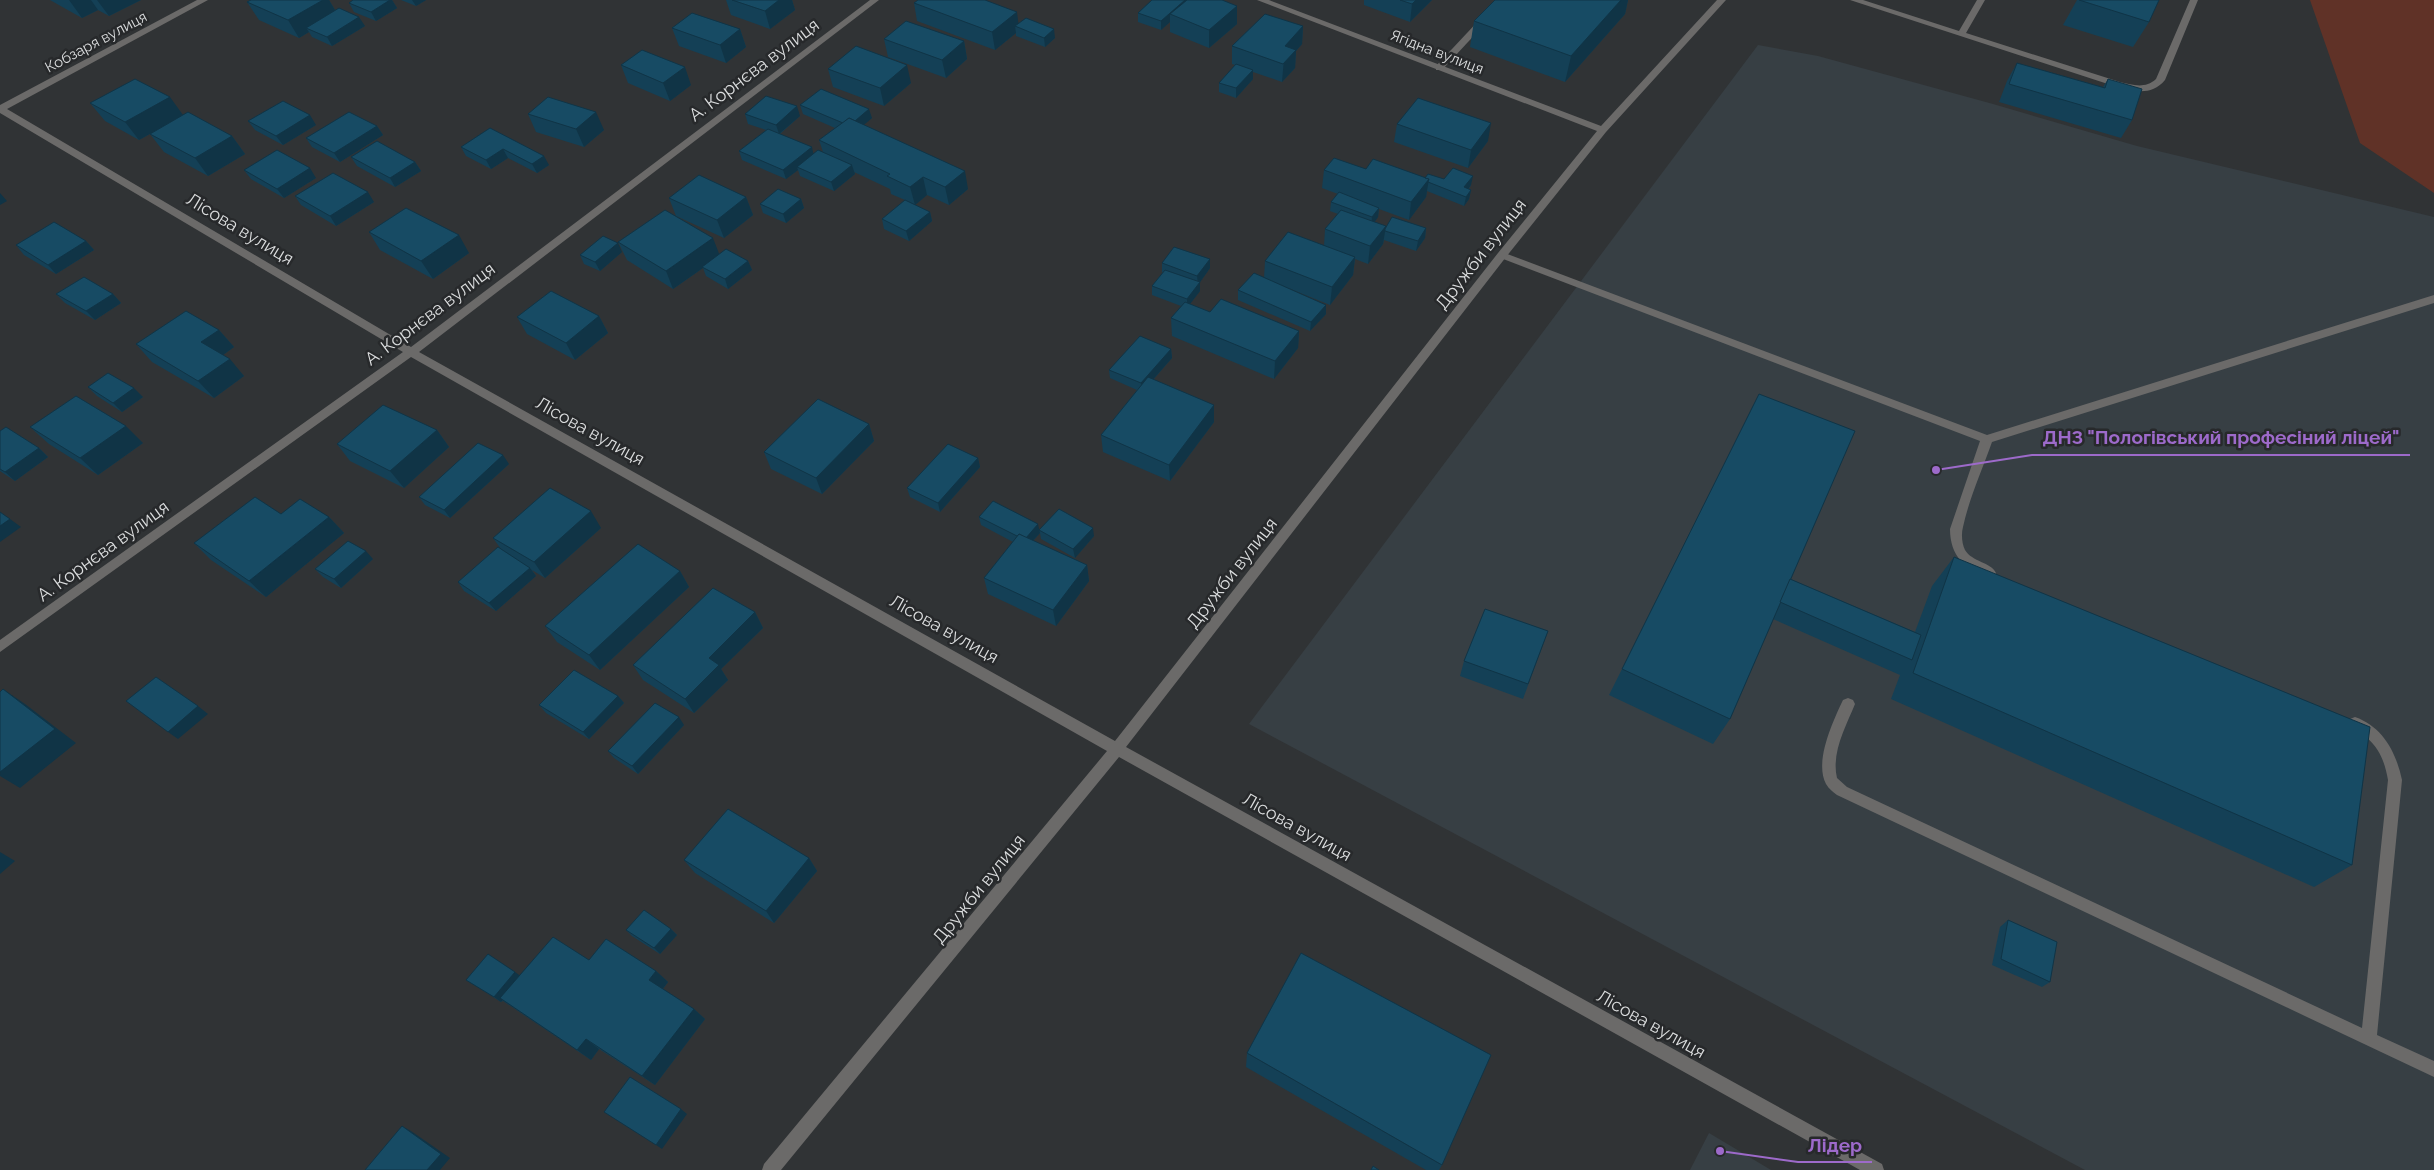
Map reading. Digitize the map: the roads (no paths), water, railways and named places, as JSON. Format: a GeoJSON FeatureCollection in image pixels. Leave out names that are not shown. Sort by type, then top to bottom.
{"type":"FeatureCollection","features":[{"type":"Feature","properties":{"kind":"street","name":"Кобзаря вулиця"},"geometry":{"type":"LineString","coordinates":[[0,109],[204,0]]}},
{"type":"Feature","properties":{"kind":"street","name":"А. Корнєва вулиця"},"geometry":{"type":"LineString","coordinates":[[0,647],[411,352],[875,0]]}},
{"type":"Feature","properties":{"kind":"street","name":"Ягідна вулиця"},"geometry":{"type":"LineString","coordinates":[[1260,0],[1603,130]]}},
{"type":"Feature","properties":{"kind":"street"},"geometry":{"type":"LineString","coordinates":[[1438,68],[1503,0]]}},
{"type":"Feature","properties":{"kind":"street","name":"Дружби вулиця"},"geometry":{"type":"LineString","coordinates":[[770,1170],[1118,749],[1502,255],[1603,130],[1722,0]]}},
{"type":"Feature","properties":{"kind":"street"},"geometry":{"type":"LineString","coordinates":[[1854,0],[2118,84],[2146,90],[2154,87],[2160,80],[2194,0]]}},
{"type":"Feature","properties":{"kind":"street"},"geometry":{"type":"LineString","coordinates":[[1961,34],[1981,0]]}},
{"type":"Feature","properties":{"kind":"street","name":"Лісова вулиця"},"geometry":{"type":"LineString","coordinates":[[0,109],[411,352],[1118,749],[1876,1170]]}},
{"type":"Feature","properties":{"kind":"street"},"geometry":{"type":"LineString","coordinates":[[1502,255],[1987,439],[2434,299]]}},
{"type":"Feature","properties":{"kind":"street"},"geometry":{"type":"LineString","coordinates":[[1987,439],[1956,529],[1956,541],[1959,552],[1968,562],[2002,578]]}},
{"type":"Feature","properties":{"kind":"street"},"geometry":{"type":"LineString","coordinates":[[1848,704],[1831,751],[1829,766],[1831,780],[1842,791],[2434,1069]]}},
{"type":"Feature","properties":{"kind":"street"},"geometry":{"type":"LineString","coordinates":[[2341,716],[2366,729],[2382,743],[2391,759],[2395,780],[2369,1039]]}},
{"type":"Feature","properties":{"kind":"place","name":"ДНЗ \"Пологівський професіний ліцей\""},"geometry":{"type":"Point","coordinates":[1936,470]}},
{"type":"Feature","properties":{"kind":"place","name":"Лідер"},"geometry":{"type":"Point","coordinates":[1720,1151]}}]}
